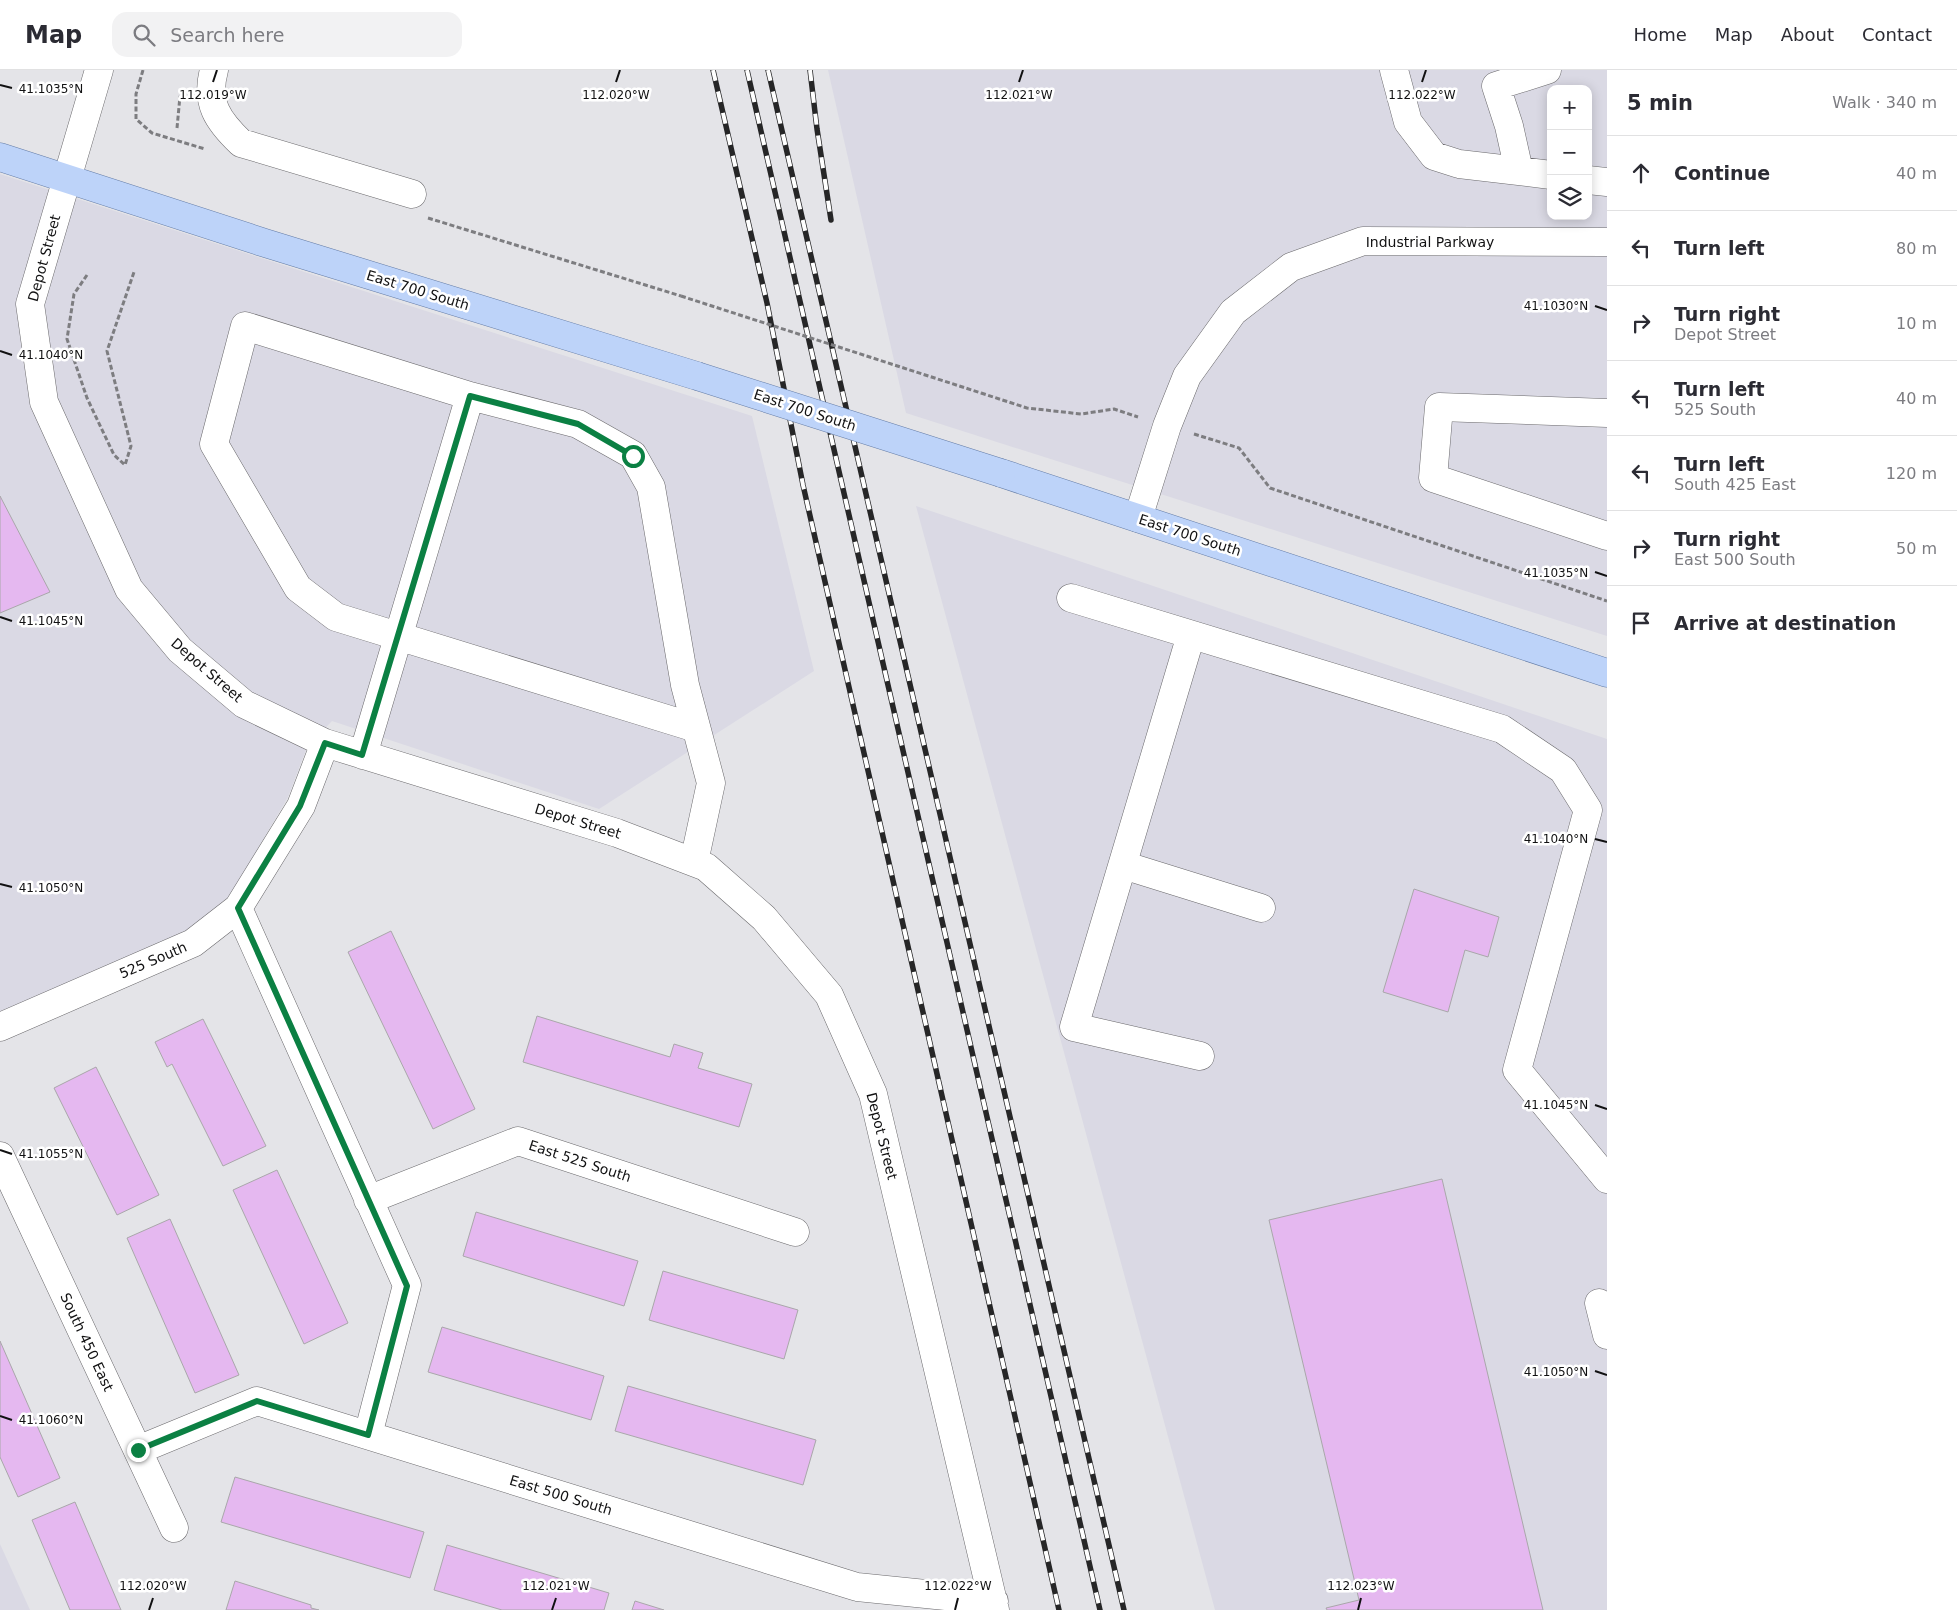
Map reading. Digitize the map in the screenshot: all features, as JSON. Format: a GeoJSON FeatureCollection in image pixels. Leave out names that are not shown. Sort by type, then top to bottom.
{"type":"FeatureCollection","features":[{"type":"Feature","properties":{"kind":"main road","name":"East 700 South"},"geometry":{"type":"LineString","coordinates":[[0,157],[265,244],[697,376],[1001,473],[1607,673]]}},
{"type":"Feature","properties":{"kind":"street","name":"Depot Street"},"geometry":{"type":"LineString","coordinates":[[99,70],[30,304],[44,402],[129,589],[180,650],[244,704],[325,743],[617,833],[694,862],[706,867],[764,918],[828,995],[873,1094],[994,1605]]}},
{"type":"Feature","properties":{"kind":"street"},"geometry":{"type":"LineString","coordinates":[[214,70],[211,103],[226,128],[241,143],[412,194]]}},
{"type":"Feature","properties":{"kind":"street"},"geometry":{"type":"LineString","coordinates":[[1394,70],[1408,122],[1434,156],[1458,164],[1547,174]]}},
{"type":"Feature","properties":{"kind":"street"},"geometry":{"type":"LineString","coordinates":[[1519,171],[1509,126],[1492,78],[1547,70]]}},
{"type":"Feature","properties":{"kind":"street"},"geometry":{"type":"LineString","coordinates":[[1592,180],[1607,182]]}},
{"type":"Feature","properties":{"kind":"street","name":"Industrial Parkway"},"geometry":{"type":"LineString","coordinates":[[1138,518],[1167,426],[1187,376],[1233,312],[1291,267],[1363,241],[1607,242]]}},
{"type":"Feature","properties":{"kind":"street"},"geometry":{"type":"LineString","coordinates":[[694,862],[711,783],[685,684],[651,487],[633,456],[578,424],[470,396],[245,326],[214,444],[298,588],[336,617],[696,728]]}},
{"type":"Feature","properties":{"kind":"street"},"geometry":{"type":"LineString","coordinates":[[362,755],[470,396]]}},
{"type":"Feature","properties":{"kind":"street"},"geometry":{"type":"LineString","coordinates":[[1607,413],[1439,407],[1433,478],[1607,536]]}},
{"type":"Feature","properties":{"kind":"street"},"geometry":{"type":"LineString","coordinates":[[1071,598],[1502,729],[1563,770],[1588,810],[1517,1070],[1607,1180]]}},
{"type":"Feature","properties":{"kind":"street"},"geometry":{"type":"LineString","coordinates":[[1191,635],[1074,1027],[1200,1056]]}},
{"type":"Feature","properties":{"kind":"street","name":"525 South"},"geometry":{"type":"LineString","coordinates":[[0,1027],[193,943],[238,908],[300,806],[325,743]]}},
{"type":"Feature","properties":{"kind":"street"},"geometry":{"type":"LineString","coordinates":[[1123,865],[1261,908]]}},
{"type":"Feature","properties":{"kind":"street"},"geometry":{"type":"LineString","coordinates":[[238,908],[407,1286],[368,1435]]}},
{"type":"Feature","properties":{"kind":"street","name":"East 525 South"},"geometry":{"type":"LineString","coordinates":[[368,1200],[518,1141],[795,1232]]}},
{"type":"Feature","properties":{"kind":"street","name":"South 450 East"},"geometry":{"type":"LineString","coordinates":[[0,1156],[174,1528]]}},
{"type":"Feature","properties":{"kind":"street"},"geometry":{"type":"LineString","coordinates":[[1599,1303],[1607,1335]]}},
{"type":"Feature","properties":{"kind":"street","name":"East 500 South"},"geometry":{"type":"LineString","coordinates":[[138,1450],[257,1401],[857,1587],[994,1605]]}},
{"type":"Feature","properties":{"kind":"path"},"geometry":{"type":"LineString","coordinates":[[143,70],[136,94],[136,119],[152,133]]}},
{"type":"Feature","properties":{"kind":"path"},"geometry":{"type":"LineString","coordinates":[[177,128],[180,89]]}},
{"type":"Feature","properties":{"kind":"path"},"geometry":{"type":"LineString","coordinates":[[87,275],[74,294],[67,339],[87,398],[114,455],[125,465],[130,446],[107,351],[134,272]]}},
{"type":"Feature","properties":{"kind":"path"},"geometry":{"type":"LineString","coordinates":[[681,296],[1027,408],[1081,414],[1114,409]]}},
{"type":"Feature","properties":{"kind":"path"},"geometry":{"type":"LineString","coordinates":[[1239,448],[1270,488],[1607,601]]}},
{"type":"Feature","properties":{"kind":"shaded area"},"geometry":{"type":"Polygon","coordinates":[[[828,70],[1607,70],[1607,636],[906,413],[828,70]]]}},
{"type":"Feature","properties":{"kind":"shaded area"},"geometry":{"type":"Polygon","coordinates":[[[0,174],[752,416],[814,671],[599,809],[332,721],[307,747],[288,797],[230,896],[188,931],[0,1013],[0,174]]]}},
{"type":"Feature","properties":{"kind":"shaded area"},"geometry":{"type":"Polygon","coordinates":[[[916,506],[1607,739],[1607,1610],[1215,1610],[916,506]]]}},
{"type":"Feature","properties":{"kind":"shaded area"},"geometry":{"type":"Polygon","coordinates":[[[0,1544],[30,1610],[0,1610],[0,1544]]]}},
{"type":"Feature","properties":{"kind":"building"},"geometry":{"type":"Polygon","coordinates":[[[0,496],[50,592],[0,613],[0,496]]]}},
{"type":"Feature","properties":{"kind":"building"},"geometry":{"type":"Polygon","coordinates":[[[1414,889],[1499,917],[1488,957],[1465,950],[1448,1012],[1383,992],[1414,889]]]}},
{"type":"Feature","properties":{"kind":"building"},"geometry":{"type":"Polygon","coordinates":[[[391,931],[475,1109],[433,1129],[348,952],[391,931]]]}},
{"type":"Feature","properties":{"kind":"building"},"geometry":{"type":"Polygon","coordinates":[[[537,1016],[670,1057],[674,1044],[703,1053],[698,1068],[752,1084],[739,1127],[523,1062],[537,1016]]]}},
{"type":"Feature","properties":{"kind":"building"},"geometry":{"type":"Polygon","coordinates":[[[203,1019],[266,1146],[223,1166],[172,1064],[167,1067],[155,1042],[203,1019]]]}},
{"type":"Feature","properties":{"kind":"building"},"geometry":{"type":"Polygon","coordinates":[[[96,1067],[159,1195],[117,1215],[54,1088],[96,1067]]]}},
{"type":"Feature","properties":{"kind":"building"},"geometry":{"type":"Polygon","coordinates":[[[277,1170],[348,1323],[304,1344],[233,1190],[277,1170]]]}},
{"type":"Feature","properties":{"kind":"building"},"geometry":{"type":"Polygon","coordinates":[[[1442,1179],[1543,1610],[1327,1610],[1326,1608],[1359,1600],[1269,1220],[1442,1179]]]}},
{"type":"Feature","properties":{"kind":"building"},"geometry":{"type":"Polygon","coordinates":[[[476,1212],[638,1261],[624,1306],[463,1256],[476,1212]]]}},
{"type":"Feature","properties":{"kind":"building"},"geometry":{"type":"Polygon","coordinates":[[[170,1219],[239,1375],[195,1393],[127,1238],[170,1219]]]}},
{"type":"Feature","properties":{"kind":"building"},"geometry":{"type":"Polygon","coordinates":[[[663,1271],[798,1310],[784,1359],[649,1320],[663,1271]]]}},
{"type":"Feature","properties":{"kind":"building"},"geometry":{"type":"Polygon","coordinates":[[[442,1327],[604,1376],[591,1420],[428,1372],[442,1327]]]}},
{"type":"Feature","properties":{"kind":"building"},"geometry":{"type":"Polygon","coordinates":[[[0,1341],[60,1478],[18,1497],[0,1457],[0,1341]]]}},
{"type":"Feature","properties":{"kind":"building"},"geometry":{"type":"Polygon","coordinates":[[[628,1386],[816,1440],[803,1485],[615,1431],[628,1386]]]}},
{"type":"Feature","properties":{"kind":"building"},"geometry":{"type":"Polygon","coordinates":[[[235,1477],[424,1532],[410,1578],[221,1522],[235,1477]]]}},
{"type":"Feature","properties":{"kind":"building"},"geometry":{"type":"Polygon","coordinates":[[[75,1502],[121,1610],[70,1610],[32,1520],[75,1502]]]}},
{"type":"Feature","properties":{"kind":"building"},"geometry":{"type":"Polygon","coordinates":[[[447,1545],[609,1593],[604,1610],[502,1610],[434,1590],[447,1545]]]}},
{"type":"Feature","properties":{"kind":"building"},"geometry":{"type":"Polygon","coordinates":[[[235,1581],[311,1605],[311,1608],[319,1610],[226,1610],[235,1581]]]}},
{"type":"Feature","properties":{"kind":"building"},"geometry":{"type":"Polygon","coordinates":[[[635,1601],[664,1610],[632,1610],[635,1601]]]}},
{"type":"Feature","properties":{"kind":"railway"},"geometry":{"type":"LineString","coordinates":[[713,70],[767,303],[803,485],[1059,1610]]}},
{"type":"Feature","properties":{"kind":"railway"},"geometry":{"type":"LineString","coordinates":[[747,70],[1100,1610]]}},
{"type":"Feature","properties":{"kind":"railway"},"geometry":{"type":"LineString","coordinates":[[768,70],[1124,1610]]}},
{"type":"Feature","properties":{"kind":"railway"},"geometry":{"type":"LineString","coordinates":[[810,70],[831,220]]}},
{"type":"Feature","properties":{"kind":"route"},"geometry":{"type":"LineString","coordinates":[[138,1450],[257,1401],[368,1435],[407,1286],[238,908],[300,806],[325,743],[362,755],[470,396],[578,424],[633,456]]}}]}
